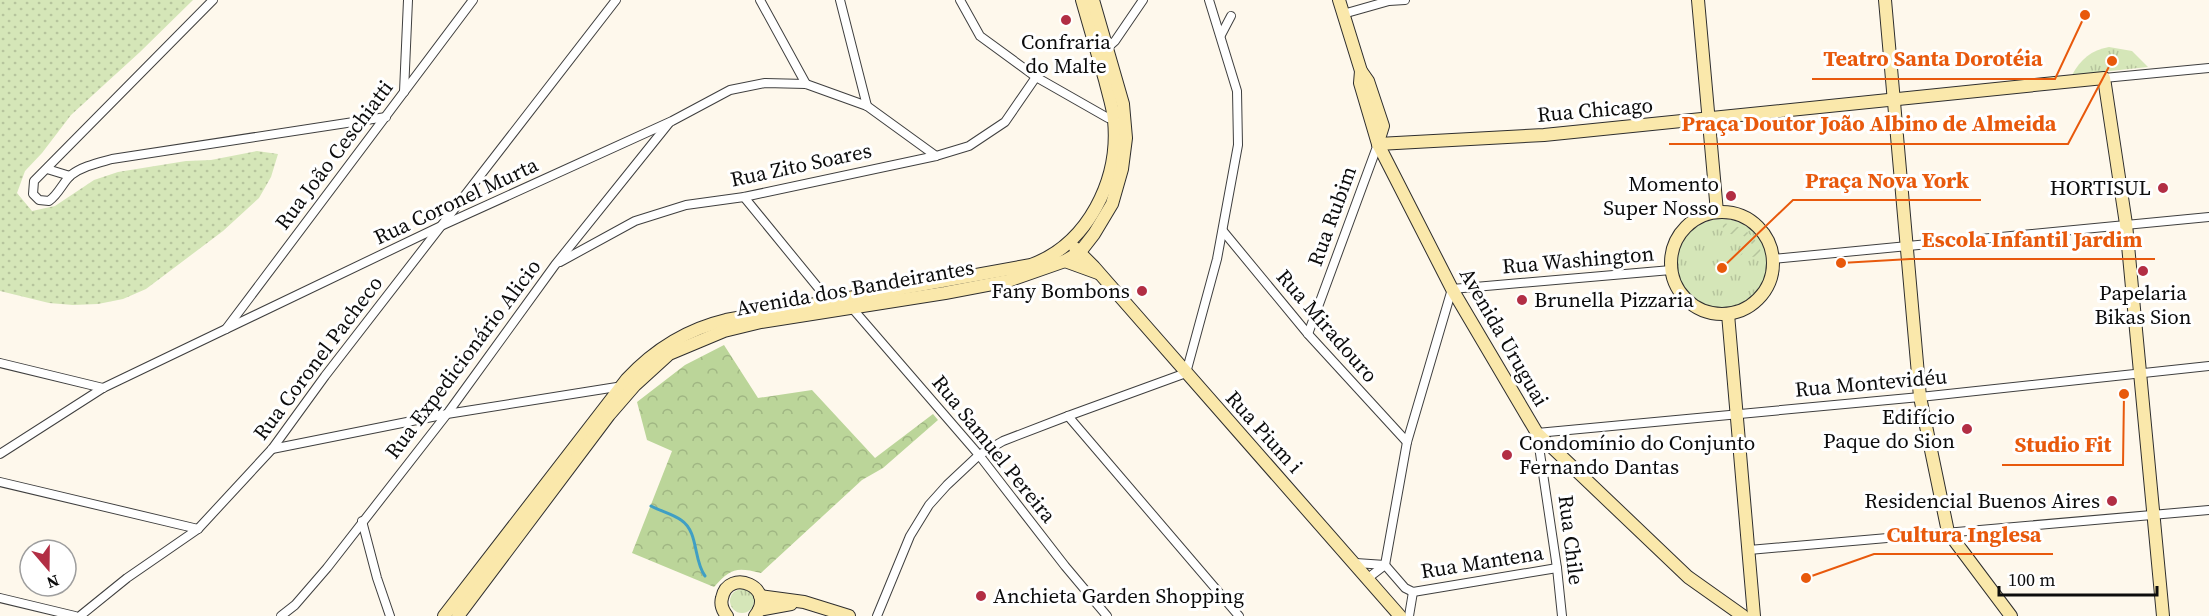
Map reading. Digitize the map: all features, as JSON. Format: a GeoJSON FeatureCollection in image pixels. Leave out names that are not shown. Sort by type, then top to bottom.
{"type":"FeatureCollection","features":[{"type":"Feature","properties":{"kind":"street"},"geometry":{"type":"LineString","coordinates":[[213,0],[34,181],[33,194],[39,200],[49,201],[56,196],[70,176],[88,165],[112,159],[386,117]]}},
{"type":"Feature","properties":{"kind":"street"},"geometry":{"type":"LineString","coordinates":[[404,93],[408,0]]}},
{"type":"Feature","properties":{"kind":"street","name":"Rua João Ceschiatti"},"geometry":{"type":"LineString","coordinates":[[224,332],[473,0]]}},
{"type":"Feature","properties":{"kind":"street","name":"Rua Coronel Pacheco"},"geometry":{"type":"LineString","coordinates":[[77,616],[198,529],[272,449],[325,376],[616,0]]}},
{"type":"Feature","properties":{"kind":"street"},"geometry":{"type":"LineString","coordinates":[[760,0],[806,84]]}},
{"type":"Feature","properties":{"kind":"street"},"geometry":{"type":"LineString","coordinates":[[840,0],[867,106]]}},
{"type":"Feature","properties":{"kind":"street"},"geometry":{"type":"LineString","coordinates":[[960,0],[980,36],[1036,77],[1120,120]]}},
{"type":"Feature","properties":{"kind":"street","name":"Avenida dos Bandeirantes"},"geometry":{"type":"LineString","coordinates":[[458,616],[609,415],[635,385],[669,354],[724,331],[761,322],[1008,281],[1065,261],[1080,252],[1112,204],[1122,169],[1126,138],[1082,0]]}},
{"type":"Feature","properties":{"kind":"street","name":"Avenida dos Bandeirantes"},"geometry":{"type":"LineString","coordinates":[[444,616],[620,386],[647,359],[669,344],[699,328],[726,320],[1031,265],[1046,259],[1070,242],[1086,222],[1104,191],[1114,154],[1123,104],[1093,0]]}},
{"type":"Feature","properties":{"kind":"street"},"geometry":{"type":"LineString","coordinates":[[1090,29],[1098,43],[1106,49],[1115,42],[1143,0]]}},
{"type":"Feature","properties":{"kind":"street"},"geometry":{"type":"LineString","coordinates":[[877,616],[910,536],[929,505],[979,454],[1003,441],[1186,373],[1223,231],[1238,145],[1238,91],[1209,0]]}},
{"type":"Feature","properties":{"kind":"street","name":"Avenida Uruguai"},"geometry":{"type":"LineString","coordinates":[[1339,0],[1361,71],[1368,81],[1383,126],[1378,144],[1452,289],[1537,433],[1688,577],[1743,616]]}},
{"type":"Feature","properties":{"kind":"street"},"geometry":{"type":"LineString","coordinates":[[1343,14],[1389,1],[1405,0]]}},
{"type":"Feature","properties":{"kind":"street"},"geometry":{"type":"LineString","coordinates":[[1698,0],[1717,212]]}},
{"type":"Feature","properties":{"kind":"street"},"geometry":{"type":"LineString","coordinates":[[1885,0],[1920,397],[1948,532],[2011,616]]}},
{"type":"Feature","properties":{"kind":"street"},"geometry":{"type":"LineString","coordinates":[[1221,35],[1231,16]]}},
{"type":"Feature","properties":{"kind":"street","name":"Rua Chicago"},"geometry":{"type":"LineString","coordinates":[[1378,144],[1544,135],[2209,68]]}},
{"type":"Feature","properties":{"kind":"street","name":"Rua Zito Soares"},"geometry":{"type":"LineString","coordinates":[[555,265],[635,221],[686,205],[744,197],[936,156],[969,146],[1005,122],[1036,77]]}},
{"type":"Feature","properties":{"kind":"street"},"geometry":{"type":"LineString","coordinates":[[2104,78],[2126,224],[2163,616]]}},
{"type":"Feature","properties":{"kind":"street","name":"Rua Coronel Murta"},"geometry":{"type":"LineString","coordinates":[[0,454],[103,388],[441,226],[672,121],[730,90],[765,83],[806,84],[867,106],[936,156]]}},
{"type":"Feature","properties":{"kind":"street","name":"Rua Expedicionário Alicio"},"geometry":{"type":"LineString","coordinates":[[281,616],[327,568],[447,414],[555,265],[672,121]]}},
{"type":"Feature","properties":{"kind":"street","name":"Rua Rubim"},"geometry":{"type":"LineString","coordinates":[[1308,334],[1378,144]]}},
{"type":"Feature","properties":{"kind":"street"},"geometry":{"type":"LineString","coordinates":[[47,169],[70,176]]}},
{"type":"Feature","properties":{"kind":"street"},"geometry":{"type":"LineString","coordinates":[[744,197],[829,301]]}},
{"type":"Feature","properties":{"kind":"street"},"geometry":{"type":"LineString","coordinates":[[1717,212],[1742,216],[1755,223],[1764,233],[1773,259],[1772,273],[1766,290],[1756,302],[1743,310],[1728,314],[1702,311],[1691,304],[1681,296],[1671,270],[1672,254],[1682,231],[1704,215],[1717,212]]}},
{"type":"Feature","properties":{"kind":"street"},"geometry":{"type":"LineString","coordinates":[[1773,259],[2209,217]]}},
{"type":"Feature","properties":{"kind":"street","name":"Rua Miradouro"},"geometry":{"type":"LineString","coordinates":[[1223,231],[1308,334],[1407,442]]}},
{"type":"Feature","properties":{"kind":"street","name":"Rua Pium i"},"geometry":{"type":"LineString","coordinates":[[1070,242],[1356,563],[1400,616]]}},
{"type":"Feature","properties":{"kind":"street"},"geometry":{"type":"LineString","coordinates":[[1065,261],[1099,274]]}},
{"type":"Feature","properties":{"kind":"street","name":"Rua Washington"},"geometry":{"type":"LineString","coordinates":[[1452,289],[1671,270]]}},
{"type":"Feature","properties":{"kind":"street"},"geometry":{"type":"LineString","coordinates":[[1368,578],[1385,565],[1407,442],[1452,289]]}},
{"type":"Feature","properties":{"kind":"street","name":"Rua Samuel Pereira"},"geometry":{"type":"LineString","coordinates":[[852,308],[979,454],[1107,616]]}},
{"type":"Feature","properties":{"kind":"street"},"geometry":{"type":"LineString","coordinates":[[1728,314],[1754,616]]}},
{"type":"Feature","properties":{"kind":"street"},"geometry":{"type":"LineString","coordinates":[[0,363],[103,388]]}},
{"type":"Feature","properties":{"kind":"street","name":"Rua Montevidéu"},"geometry":{"type":"LineString","coordinates":[[1537,433],[1920,397],[2209,366]]}},
{"type":"Feature","properties":{"kind":"street"},"geometry":{"type":"LineString","coordinates":[[272,449],[447,414],[635,385]]}},
{"type":"Feature","properties":{"kind":"street"},"geometry":{"type":"LineString","coordinates":[[1068,416],[1239,616]]}},
{"type":"Feature","properties":{"kind":"street","name":"Rua Chile"},"geometry":{"type":"LineString","coordinates":[[1537,433],[1562,616]]}},
{"type":"Feature","properties":{"kind":"street"},"geometry":{"type":"LineString","coordinates":[[0,482],[198,529]]}},
{"type":"Feature","properties":{"kind":"street"},"geometry":{"type":"LineString","coordinates":[[1749,550],[2209,510]]}},
{"type":"Feature","properties":{"kind":"street"},"geometry":{"type":"LineString","coordinates":[[362,521],[390,616]]}},
{"type":"Feature","properties":{"kind":"street"},"geometry":{"type":"LineString","coordinates":[[1356,563],[1385,565]]}},
{"type":"Feature","properties":{"kind":"street","name":"Rua Mantena"},"geometry":{"type":"LineString","coordinates":[[1385,565],[1405,588],[1413,592],[1557,568]]}},
{"type":"Feature","properties":{"kind":"street"},"geometry":{"type":"LineString","coordinates":[[727,616],[722,607],[722,595],[730,585],[735,583],[748,583],[757,591],[760,596],[757,613],[804,602]]}},
{"type":"Feature","properties":{"kind":"street","name":"Rua Mantena"},"geometry":{"type":"LineString","coordinates":[[1409,616],[1413,592]]}},
{"type":"Feature","properties":{"kind":"street"},"geometry":{"type":"LineString","coordinates":[[760,596],[804,602],[849,616]]}},
{"type":"Feature","properties":{"kind":"street"},"geometry":{"type":"LineString","coordinates":[[0,598],[77,616]]}},
{"type":"Feature","properties":{"kind":"green space"},"geometry":{"type":"Polygon","coordinates":[[[0,0],[193,0],[71,115],[25,171],[17,193],[32,211],[55,206],[94,180],[118,172],[186,161],[211,160],[257,151],[278,154],[271,177],[259,198],[223,231],[146,289],[123,299],[98,304],[73,305],[49,303],[0,291],[0,0]]]}},
{"type":"Feature","properties":{"kind":"green space"},"geometry":{"type":"Polygon","coordinates":[[[2109,47],[2132,51],[2148,67],[2072,75],[2087,56],[2109,47]]]}},
{"type":"Feature","properties":{"kind":"green space"},"geometry":{"type":"Polygon","coordinates":[[[1713,219],[1731,219],[1747,226],[1760,239],[1767,255],[1767,273],[1760,289],[1747,302],[1731,309],[1713,309],[1697,302],[1684,289],[1677,273],[1677,255],[1684,239],[1697,226],[1713,219]]]}},
{"type":"Feature","properties":{"kind":"green space"},"geometry":{"type":"Polygon","coordinates":[[[1722,223],[1736,226],[1753,237],[1762,256],[1740,258],[1741,254],[1753,250],[1753,245],[1744,236],[1724,233],[1722,223]]]}},
{"type":"Feature","properties":{"kind":"green space"},"geometry":{"type":"Polygon","coordinates":[[[724,345],[758,398],[812,390],[875,458],[933,414],[938,420],[883,468],[862,480],[761,573],[746,570],[734,571],[714,587],[632,553],[672,451],[647,440],[637,402],[685,365],[724,345]]]}},
{"type":"Feature","properties":{"kind":"green space"},"geometry":{"type":"Polygon","coordinates":[[[742,589],[751,592],[754,601],[751,610],[742,613],[733,610],[730,601],[733,592],[742,589]]]}},
{"type":"Feature","properties":{"kind":"waterway"},"geometry":{"type":"LineString","coordinates":[[651,506],[678,518],[687,525],[705,576]]}},
{"type":"Feature","properties":{"kind":"place","name":"Teatro Santa Dorotéia"},"geometry":{"type":"Point","coordinates":[2085,15]}},
{"type":"Feature","properties":{"kind":"place","name":"Confraria do Malte"},"geometry":{"type":"Point","coordinates":[1066,20]}},
{"type":"Feature","properties":{"kind":"place","name":"Praça Doutor João Albino de Almeida"},"geometry":{"type":"Point","coordinates":[2112,61]}},
{"type":"Feature","properties":{"kind":"place","name":"HORTISUL"},"geometry":{"type":"Point","coordinates":[2163,188]}},
{"type":"Feature","properties":{"kind":"place","name":"Momento Super Nosso"},"geometry":{"type":"Point","coordinates":[1731,196]}},
{"type":"Feature","properties":{"kind":"place","name":"Escola Infantil Jardim"},"geometry":{"type":"Point","coordinates":[1841,263]}},
{"type":"Feature","properties":{"kind":"place","name":"Praça Nova York"},"geometry":{"type":"Point","coordinates":[1722,268]}},
{"type":"Feature","properties":{"kind":"place","name":"Papelaria Bikas Sion"},"geometry":{"type":"Point","coordinates":[2143,271]}},
{"type":"Feature","properties":{"kind":"place","name":"Fany Bombons"},"geometry":{"type":"Point","coordinates":[1142,291]}},
{"type":"Feature","properties":{"kind":"place","name":"Brunella Pizzaria"},"geometry":{"type":"Point","coordinates":[1522,300]}},
{"type":"Feature","properties":{"kind":"place","name":"Studio Fit"},"geometry":{"type":"Point","coordinates":[2124,394]}},
{"type":"Feature","properties":{"kind":"place","name":"Edifício Paque do Sion"},"geometry":{"type":"Point","coordinates":[1967,429]}},
{"type":"Feature","properties":{"kind":"place","name":"Condomínio do Conjunto Fernando Dantas"},"geometry":{"type":"Point","coordinates":[1507,455]}},
{"type":"Feature","properties":{"kind":"place","name":"Residencial Buenos Aires"},"geometry":{"type":"Point","coordinates":[2112,501]}},
{"type":"Feature","properties":{"kind":"place","name":"Cultura Inglesa"},"geometry":{"type":"Point","coordinates":[1806,578]}},
{"type":"Feature","properties":{"kind":"place","name":"Anchieta Garden Shopping"},"geometry":{"type":"Point","coordinates":[981,596]}}]}
